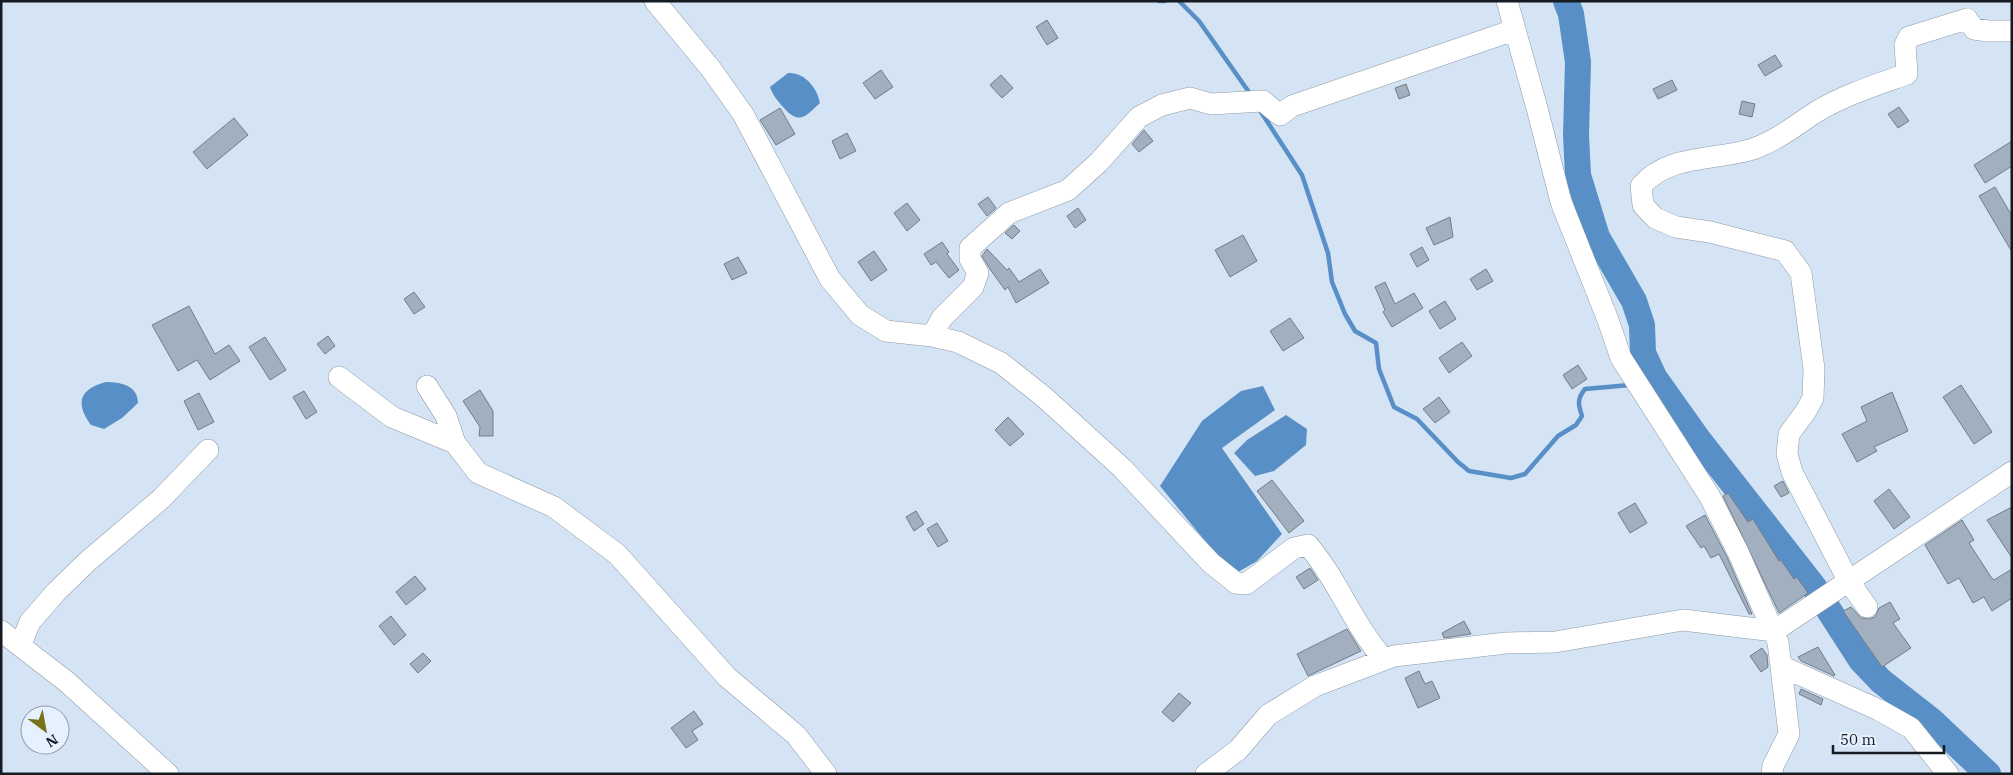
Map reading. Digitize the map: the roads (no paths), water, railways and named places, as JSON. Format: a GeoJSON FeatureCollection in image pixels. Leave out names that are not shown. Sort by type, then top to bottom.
{"type":"FeatureCollection","features":[{"type":"Feature","properties":{"kind":"street"},"geometry":{"type":"LineString","coordinates":[[655,1],[711,69],[743,114],[830,279],[860,315],[886,331],[932,336],[958,342],[1002,363],[1044,397],[1122,468],[1211,563],[1236,583],[1246,584],[1294,548],[1308,545],[1321,560],[1368,642],[1384,660]]}},
{"type":"Feature","properties":{"kind":"street"},"geometry":{"type":"LineString","coordinates":[[1507,1],[1561,202],[1608,320],[1621,358],[1710,497],[1778,642],[1789,734],[1773,766],[1772,774]]}},
{"type":"Feature","properties":{"kind":"street"},"geometry":{"type":"LineString","coordinates":[[1867,607],[1841,587],[1792,472],[1787,454],[1789,434],[1813,398],[1814,369],[1802,272],[1785,251],[1719,234],[1676,227],[1655,218],[1643,205],[1641,186],[1652,174],[1670,164],[1731,155],[1756,148],[1848,96],[1907,74],[1905,45],[1909,37],[1967,19],[1974,29],[1988,31],[2012,30]]}},
{"type":"Feature","properties":{"kind":"street"},"geometry":{"type":"LineString","coordinates":[[932,336],[942,318],[974,287],[978,273],[970,259],[970,248],[1009,212],[1068,190],[1099,162],[1139,117],[1162,105],[1190,98],[1211,104],[1263,101],[1280,115],[1292,106],[1514,30]]}},
{"type":"Feature","properties":{"kind":"street"},"geometry":{"type":"LineString","coordinates":[[339,377],[392,417],[455,442]]}},
{"type":"Feature","properties":{"kind":"street"},"geometry":{"type":"LineString","coordinates":[[427,386],[446,416],[455,442],[478,473],[554,507],[617,554],[727,677],[796,735],[826,774]]}},
{"type":"Feature","properties":{"kind":"street"},"geometry":{"type":"LineString","coordinates":[[20,646],[30,622],[56,592],[88,561],[162,500],[208,450]]}},
{"type":"Feature","properties":{"kind":"street"},"geometry":{"type":"LineString","coordinates":[[1206,774],[1238,750],[1268,715],[1315,686],[1394,656],[1506,643],[1555,642],[1683,620],[1774,631],[2012,472]]}},
{"type":"Feature","properties":{"kind":"street"},"geometry":{"type":"LineString","coordinates":[[1,631],[87,699],[168,774]]}},
{"type":"Feature","properties":{"kind":"street"},"geometry":{"type":"LineString","coordinates":[[1782,666],[1879,710],[1911,728],[1948,774]]}},
{"type":"Feature","properties":{"kind":"water"},"geometry":{"type":"Polygon","coordinates":[[[788,73],[799,75],[809,82],[816,91],[820,103],[802,117],[798,118],[789,113],[776,98],[770,87],[788,73]]]}},
{"type":"Feature","properties":{"kind":"water"},"geometry":{"type":"Polygon","coordinates":[[[106,382],[122,384],[132,388],[138,403],[122,418],[104,429],[91,425],[83,410],[82,398],[90,389],[106,382]]]}},
{"type":"Feature","properties":{"kind":"water"},"geometry":{"type":"Polygon","coordinates":[[[1263,386],[1275,410],[1222,448],[1282,534],[1257,561],[1233,575],[1160,486],[1202,421],[1241,391],[1263,386]]]}},
{"type":"Feature","properties":{"kind":"water"},"geometry":{"type":"Polygon","coordinates":[[[1286,415],[1307,429],[1306,445],[1274,471],[1255,476],[1234,453],[1247,440],[1286,415]]]}},
{"type":"Feature","properties":{"kind":"waterway"},"geometry":{"type":"LineString","coordinates":[[1159,1],[1165,1]]}},
{"type":"Feature","properties":{"kind":"waterway"},"geometry":{"type":"LineString","coordinates":[[1179,1],[1199,21],[1251,95]]}},
{"type":"Feature","properties":{"kind":"waterway"},"geometry":{"type":"LineString","coordinates":[[1566,1],[1571,14],[1578,62],[1576,135],[1578,175],[1597,237],[1634,301],[1642,325],[1643,353],[1654,377],[1698,439],[1814,587],[1861,660],[1881,681],[1932,721],[1988,774]]}},
{"type":"Feature","properties":{"kind":"waterway"},"geometry":{"type":"LineString","coordinates":[[1259,109],[1302,175],[1328,253],[1332,282],[1345,314],[1355,331],[1376,343],[1379,369],[1394,407],[1417,419],[1469,471],[1511,478],[1525,474],[1558,436],[1576,425],[1582,416],[1579,402],[1585,389],[1630,385]]}},
{"type":"Feature","properties":{"kind":"waterway"},"geometry":{"type":"LineString","coordinates":[[1643,381],[1654,377]]}}]}
